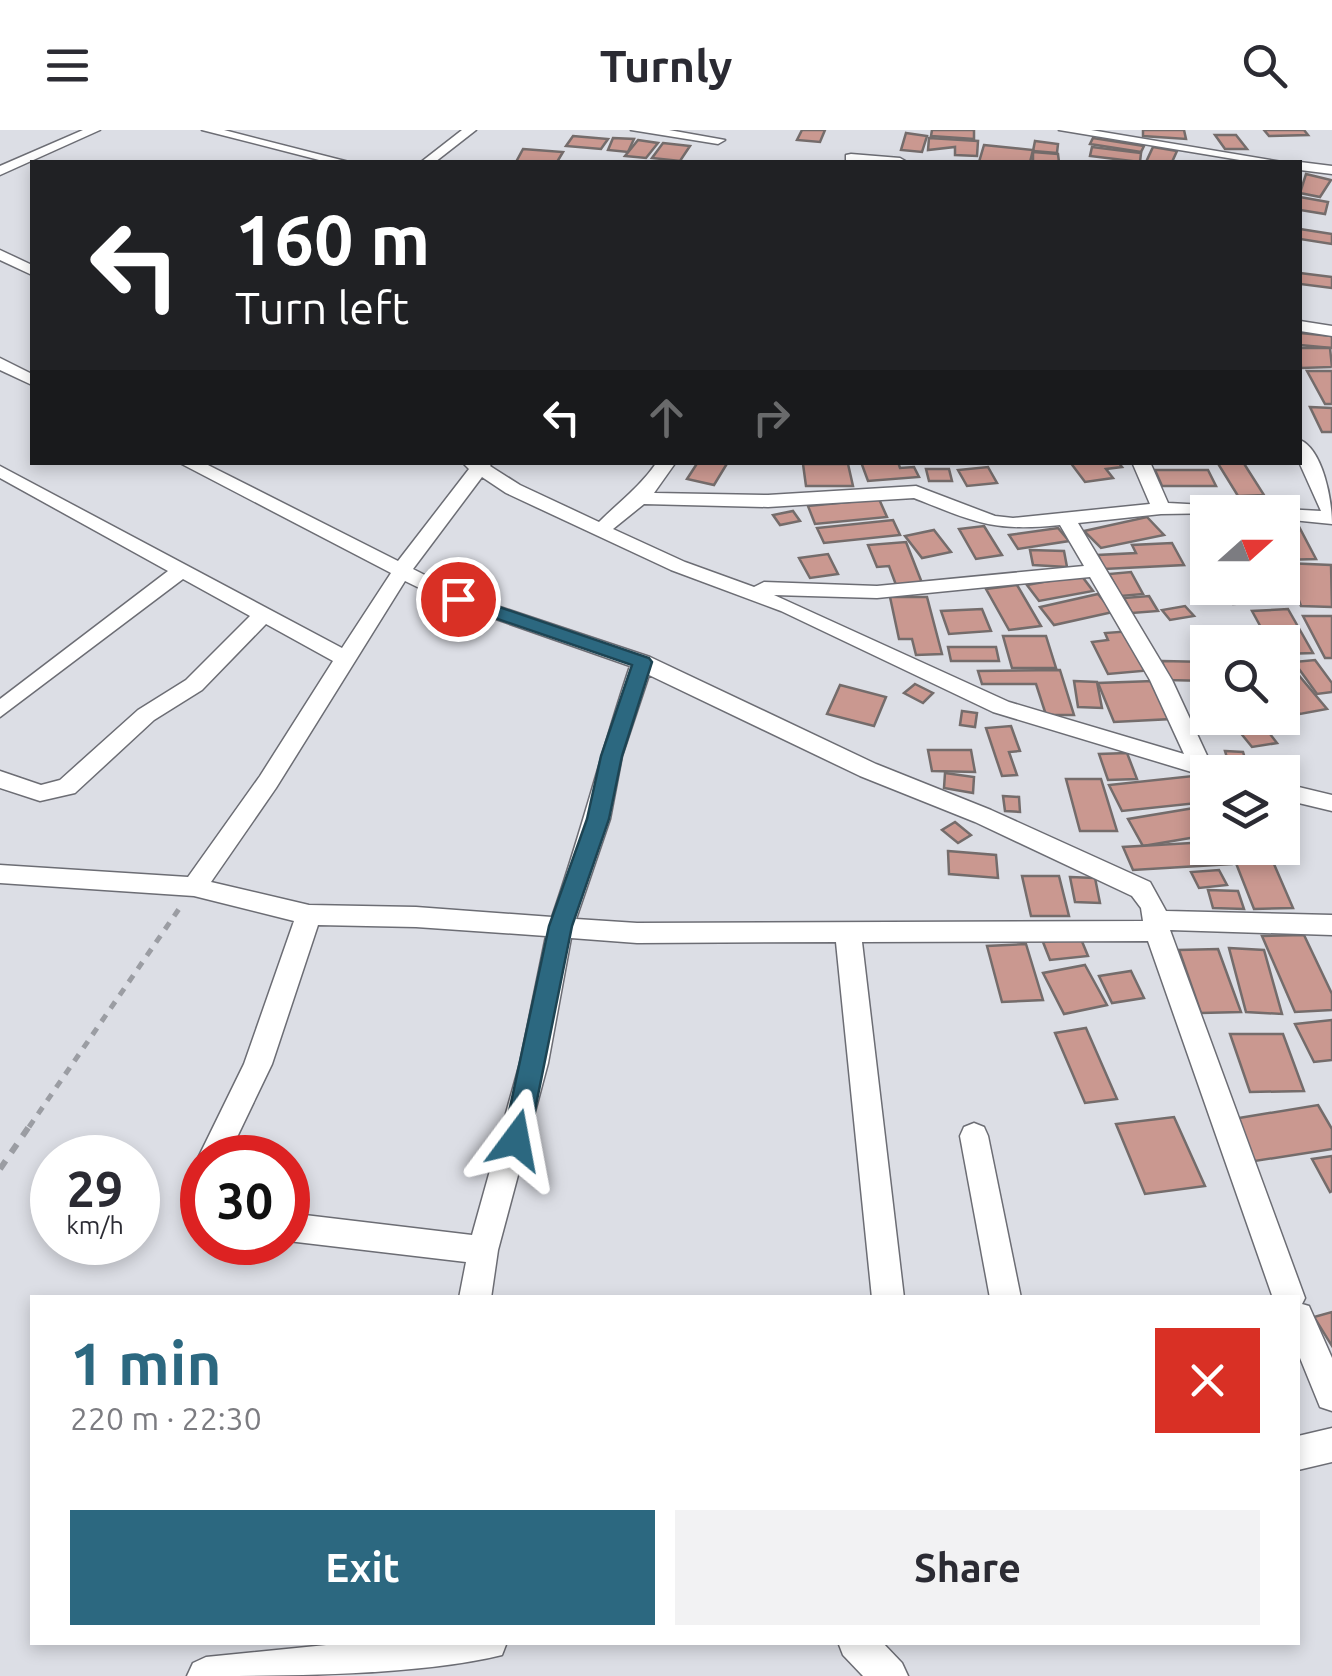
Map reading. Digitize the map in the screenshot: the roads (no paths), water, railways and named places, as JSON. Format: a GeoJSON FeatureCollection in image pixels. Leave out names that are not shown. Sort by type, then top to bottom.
{"type":"FeatureCollection","features":[{"type":"Feature","properties":{"kind":"street"},"geometry":{"type":"LineString","coordinates":[[0,171],[94,130]]}},
{"type":"Feature","properties":{"kind":"street"},"geometry":{"type":"LineString","coordinates":[[208,130],[334,160]]}},
{"type":"Feature","properties":{"kind":"street"},"geometry":{"type":"LineString","coordinates":[[429,160],[466,130]]}},
{"type":"Feature","properties":{"kind":"street"},"geometry":{"type":"LineString","coordinates":[[637,130],[718,140]]}},
{"type":"Feature","properties":{"kind":"street"},"geometry":{"type":"LineString","coordinates":[[1065,130],[1206,158],[1240,160]]}},
{"type":"Feature","properties":{"kind":"street"},"geometry":{"type":"LineString","coordinates":[[1200,130],[1206,158]]}},
{"type":"Feature","properties":{"kind":"street"},"geometry":{"type":"LineString","coordinates":[[0,151],[45,160]]}},
{"type":"Feature","properties":{"kind":"street"},"geometry":{"type":"LineString","coordinates":[[851,158],[876,160]]}},
{"type":"Feature","properties":{"kind":"street"},"geometry":{"type":"LineString","coordinates":[[1302,166],[1332,170]]}},
{"type":"Feature","properties":{"kind":"street"},"geometry":{"type":"LineString","coordinates":[[0,254],[30,270]]}},
{"type":"Feature","properties":{"kind":"street"},"geometry":{"type":"LineString","coordinates":[[1302,326],[1332,331]]}},
{"type":"Feature","properties":{"kind":"street"},"geometry":{"type":"LineString","coordinates":[[0,363],[30,379]]}},
{"type":"Feature","properties":{"kind":"street"},"geometry":{"type":"LineString","coordinates":[[1300,514],[1332,516],[1302,449]]}},
{"type":"Feature","properties":{"kind":"street"},"geometry":{"type":"LineString","coordinates":[[192,465],[489,611],[642,662],[868,770],[1142,889],[1288,1295]]}},
{"type":"Feature","properties":{"kind":"street"},"geometry":{"type":"LineString","coordinates":[[194,887],[477,465]]}},
{"type":"Feature","properties":{"kind":"street"},"geometry":{"type":"LineString","coordinates":[[479,465],[513,489],[678,566],[738,586],[1001,707],[1190,764]]}},
{"type":"Feature","properties":{"kind":"street"},"geometry":{"type":"LineString","coordinates":[[641,498],[665,465]]}},
{"type":"Feature","properties":{"kind":"street"},"geometry":{"type":"LineString","coordinates":[[1143,465],[1160,508]]}},
{"type":"Feature","properties":{"kind":"street"},"geometry":{"type":"LineString","coordinates":[[0,472],[346,659]]}},
{"type":"Feature","properties":{"kind":"street"},"geometry":{"type":"LineString","coordinates":[[601,530],[628,504],[641,498],[768,501],[916,492],[1012,524],[1160,508],[1190,509]]}},
{"type":"Feature","properties":{"kind":"street"},"geometry":{"type":"LineString","coordinates":[[1067,521],[1201,755]]}},
{"type":"Feature","properties":{"kind":"street"},"geometry":{"type":"LineString","coordinates":[[0,710],[180,571]]}},
{"type":"Feature","properties":{"kind":"street"},"geometry":{"type":"LineString","coordinates":[[738,586],[876,592],[1093,571]]}},
{"type":"Feature","properties":{"kind":"street"},"geometry":{"type":"LineString","coordinates":[[0,779],[40,793],[68,787],[146,715],[194,686],[262,616]]}},
{"type":"Feature","properties":{"kind":"street"},"geometry":{"type":"LineString","coordinates":[[476,1295],[483,1250],[516,1140],[560,926],[598,819],[612,756],[642,662]]}},
{"type":"Feature","properties":{"kind":"street"},"geometry":{"type":"LineString","coordinates":[[1300,795],[1332,803]]}},
{"type":"Feature","properties":{"kind":"street"},"geometry":{"type":"LineString","coordinates":[[0,874],[194,887],[309,916],[690,934],[1332,925]]}},
{"type":"Feature","properties":{"kind":"street"},"geometry":{"type":"LineString","coordinates":[[223,1135],[258,1064],[309,916]]}},
{"type":"Feature","properties":{"kind":"street"},"geometry":{"type":"LineString","coordinates":[[848,931],[888,1295]]}},
{"type":"Feature","properties":{"kind":"street"},"geometry":{"type":"LineString","coordinates":[[974,1136],[1005,1295]]}},
{"type":"Feature","properties":{"kind":"street"},"geometry":{"type":"LineString","coordinates":[[310,1230],[483,1250]]}},
{"type":"Feature","properties":{"kind":"street"},"geometry":{"type":"LineString","coordinates":[[1300,1322],[1332,1395]]}},
{"type":"Feature","properties":{"kind":"street"},"geometry":{"type":"LineString","coordinates":[[1300,1453],[1332,1446]]}},
{"type":"Feature","properties":{"kind":"street"},"geometry":{"type":"LineString","coordinates":[[206,1676],[434,1656],[478,1645]]}},
{"type":"Feature","properties":{"kind":"street"},"geometry":{"type":"LineString","coordinates":[[859,1645],[890,1676]]}}]}
